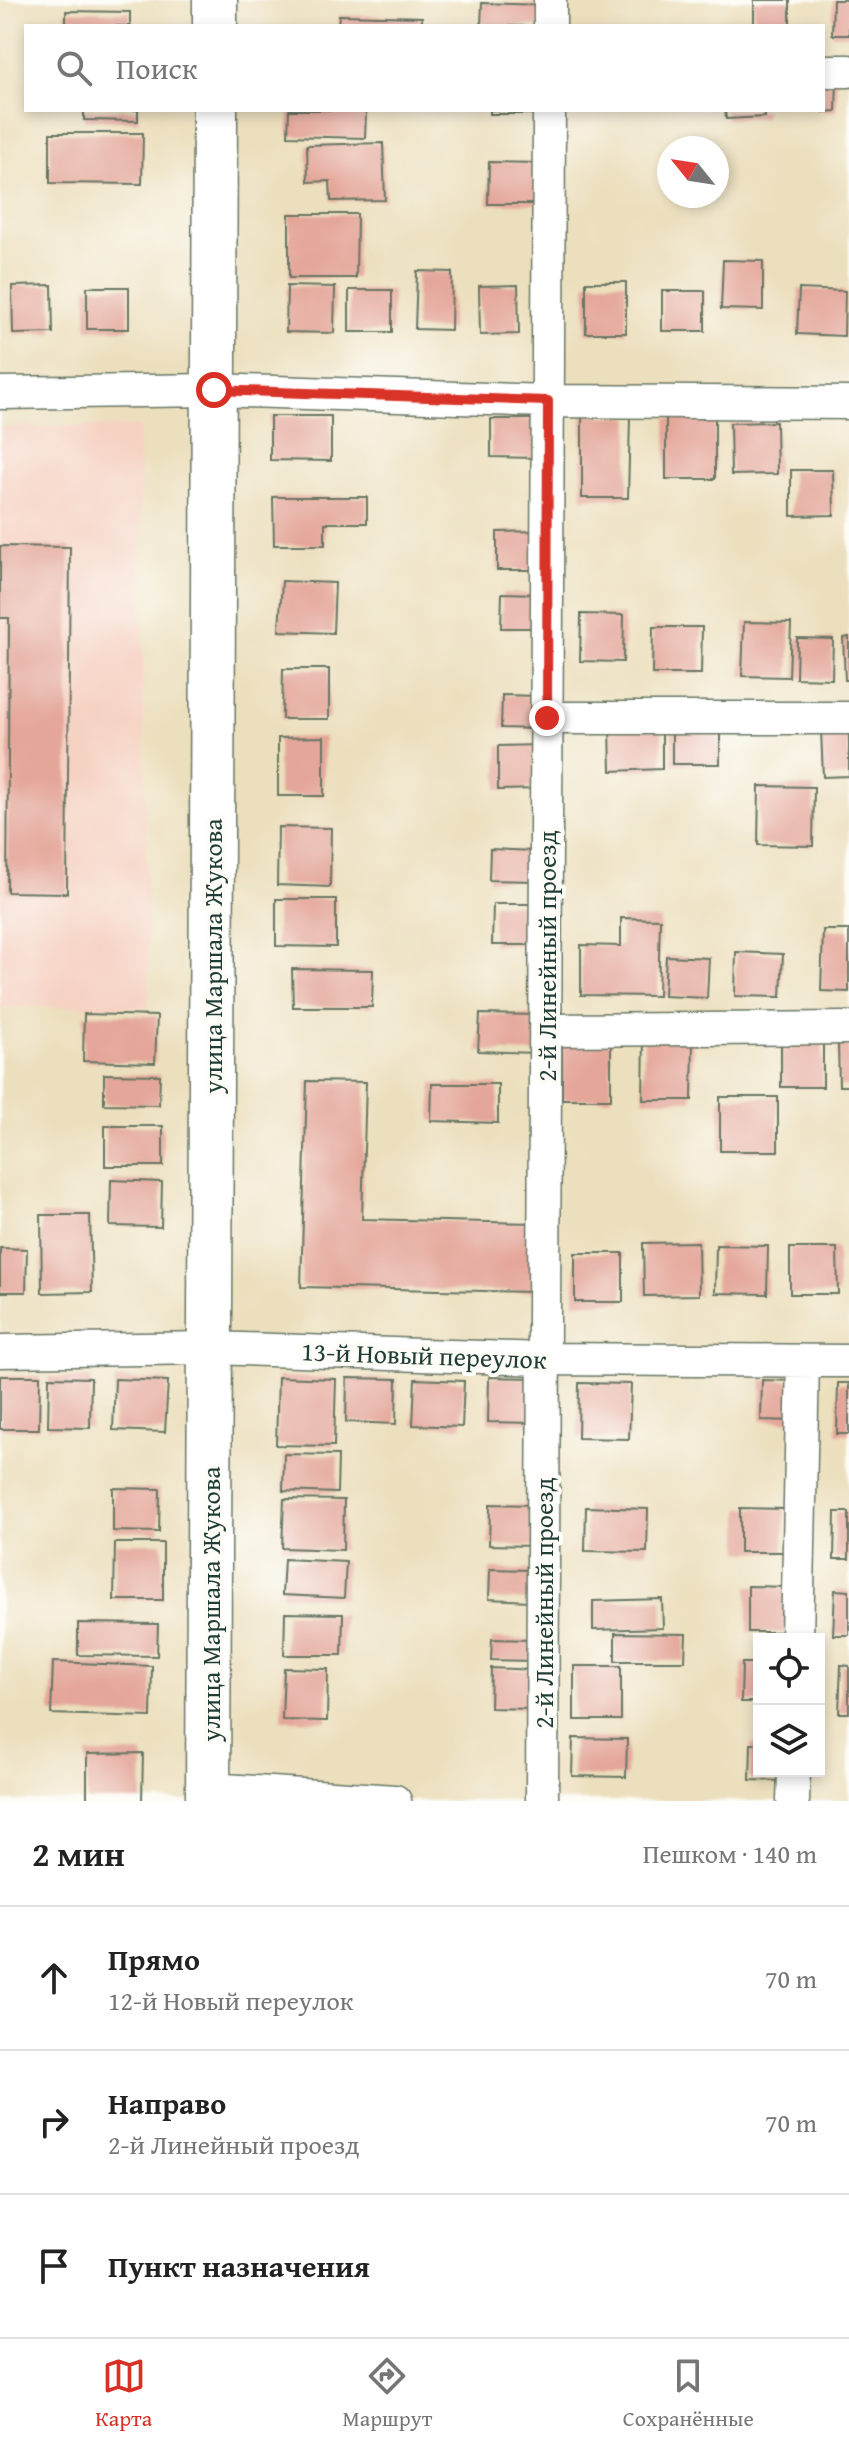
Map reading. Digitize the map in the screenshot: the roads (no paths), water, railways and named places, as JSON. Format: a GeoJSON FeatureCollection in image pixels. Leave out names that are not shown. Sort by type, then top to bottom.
{"type":"FeatureCollection","features":[{"type":"Feature","properties":{"kind":"main road"},"geometry":{"type":"LineString","coordinates":[[215,0],[215,24]]}},
{"type":"Feature","properties":{"kind":"main road","name":"улица Маршала Жукова"},"geometry":{"type":"LineString","coordinates":[[208,1795],[215,112]]}},
{"type":"Feature","properties":{"kind":"street"},"geometry":{"type":"LineString","coordinates":[[550,0],[550,24]]}},
{"type":"Feature","properties":{"kind":"street"},"geometry":{"type":"LineString","coordinates":[[825,71],[849,71]]}},
{"type":"Feature","properties":{"kind":"street","name":"2-й Линейный проезд"},"geometry":{"type":"LineString","coordinates":[[542,1801],[549,112]]}},
{"type":"Feature","properties":{"kind":"street"},"geometry":{"type":"LineString","coordinates":[[0,393],[214,390],[548,401],[849,403]]}},
{"type":"Feature","properties":{"kind":"street"},"geometry":{"type":"LineString","coordinates":[[547,718],[849,718]]}},
{"type":"Feature","properties":{"kind":"street"},"geometry":{"type":"LineString","coordinates":[[545,1030],[849,1028]]}},
{"type":"Feature","properties":{"kind":"street","name":"13-й Новый переулок"},"geometry":{"type":"LineString","coordinates":[[0,1351],[211,1348],[544,1359],[849,1361]]}},
{"type":"Feature","properties":{"kind":"street"},"geometry":{"type":"LineString","coordinates":[[797,1633],[803,1361]]}},
{"type":"Feature","properties":{"kind":"street"},"geometry":{"type":"LineString","coordinates":[[793,1801],[794,1777]]}},
{"type":"Feature","properties":{"kind":"street"},"geometry":{"type":"LineString","coordinates":[[208,1795],[395,1801]]}}]}
